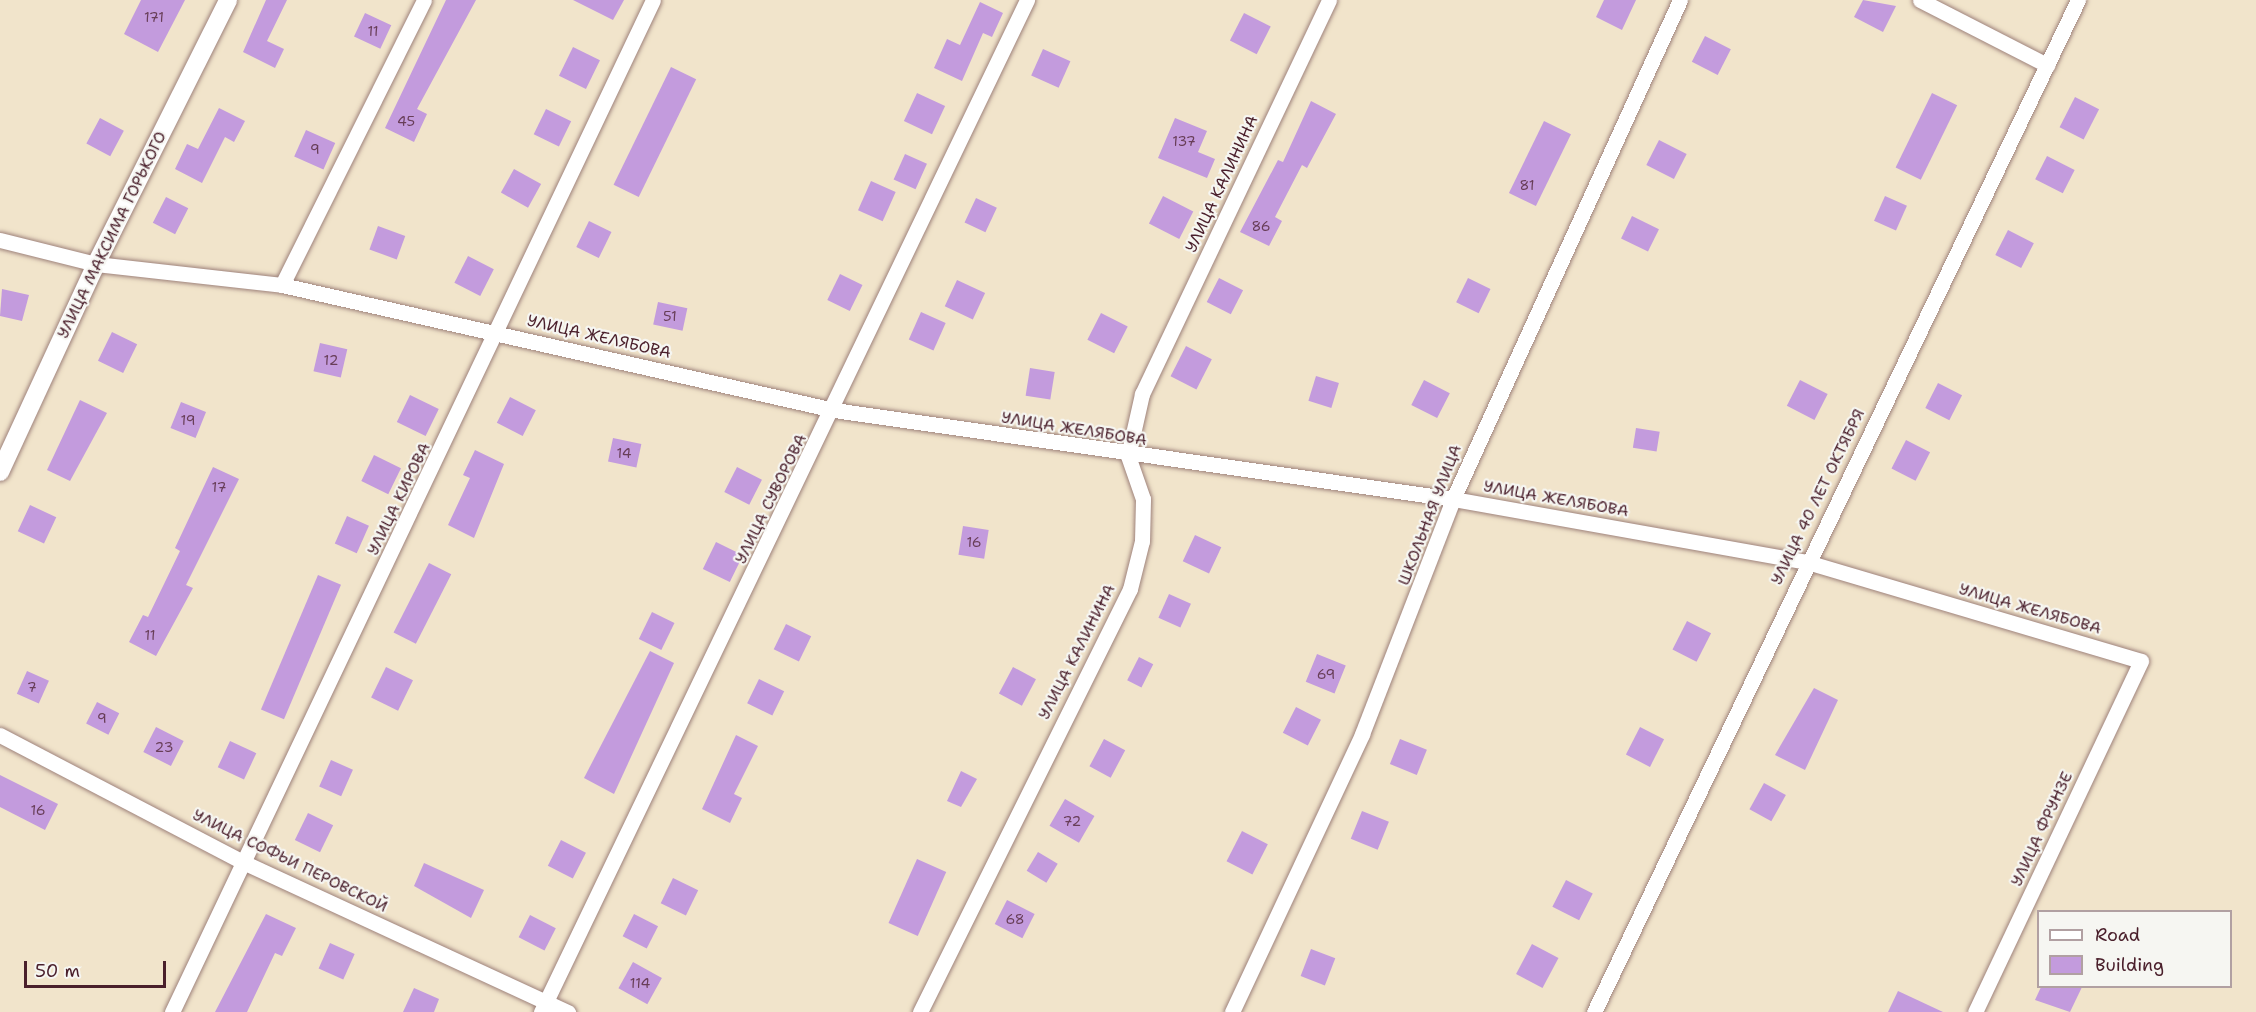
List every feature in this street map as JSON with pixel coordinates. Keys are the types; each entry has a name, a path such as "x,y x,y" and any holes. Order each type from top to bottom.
{"street":[{"name":"УЛИЦА МАКСИМА ГОРЬКОГО","path":"0,472 96,264 228,0"},
{"path":"282,285 424,0"},
{"name":"УЛИЦА КИРОВА","path":"172,1012 498,332 653,0"},
{"name":"УЛИЦА СУВОРОВА","path":"544,1006 834,410 1027,0"},
{"name":"УЛИЦА КАЛИНИНА","path":"920,1012 1130,589 1142,541 1143,499 1128,456 1142,394 1329,0"},
{"name":"ШКОЛЬНАЯ УЛИЦА","path":"1232,1012 1362,734 1453,499 1680,0"},
{"path":"1920,0 2047,64"},
{"name":"УЛИЦА 40 ЛЕТ ОКТЯБРЯ","path":"1594,1012 1807,562 2078,0"},
{"name":"УЛИЦА ЖЕЛЯБОВА","path":"0,240 96,264 282,285 498,332 834,410 1128,456 1453,499 1807,562 2141,661"},
{"name":"УЛИЦА ФРУНЗЕ","path":"1975,1012 2141,661"},
{"name":"УЛИЦА СОФЬИ ПЕРОВСКОЙ","path":"0,735 245,863 544,1006 568,1012"}],"building":[{"path":"141,0 185,0 158,52 124,34"},
{"path":"266,0 287,0 267,41 284,49 275,68 243,52"},
{"path":"446,0 476,0 417,109 427,114 414,142 385,128"},
{"path":"573,0 624,0 613,20"},
{"path":"1604,0 1636,0 1622,30 1596,17"},
{"path":"1863,0 1896,6 1883,32 1854,17"},
{"path":"980,2 1003,13 992,37 983,33 962,81 934,68 947,39 960,45"},
{"path":"365,13 391,25 380,49 354,37"},
{"path":"1244,13 1271,27 1257,54 1230,41"},
{"path":"1705,36 1731,49 1718,75 1692,62"},
{"path":"573,47 600,60 586,89 559,76"},
{"path":"1043,49 1070,61 1059,88 1031,75"},
{"path":"671,67 696,79 639,197 614,185"},
{"path":"917,93 945,106 932,134 904,121"},
{"path":"1932,93 1957,105 1921,180 1896,168"},
{"path":"2075,97 2099,109 2084,140 2060,127"},
{"path":"1311,101 1336,114 1307,168 1302,165 1275,217 1282,221 1269,246 1240,232 1278,160 1283,162"},
{"path":"219,108 245,121 234,142 225,137 202,183 175,169 187,144 198,149"},
{"path":"546,109 571,121 559,146 534,134"},
{"path":"100,118 124,131 110,156 86,144"},
{"path":"1175,118 1207,131 1198,152 1215,159 1207,178 1158,158"},
{"path":"1544,121 1571,134 1536,206 1509,193"},
{"path":"306,130 335,143 323,170 294,156"},
{"path":"1659,140 1687,154 1674,179 1646,165"},
{"path":"905,154 927,164 916,189 894,180"},
{"path":"2047,156 2075,170 2063,193 2035,179"},
{"path":"514,169 541,184 528,208 501,193"},
{"path":"871,181 896,192 883,221 858,210"},
{"path":"1163,196 1193,211 1179,239 1149,224"},
{"path":"1885,196 1907,206 1896,230 1874,221"},
{"path":"166,197 188,208 175,234 153,223"},
{"path":"976,198 997,208 985,232 965,222"},
{"path":"1632,216 1659,229 1648,252 1621,238"},
{"path":"589,221 611,232 599,258 576,247"},
{"path":"378,226 405,236 397,259 369,249"},
{"path":"2008,230 2034,243 2021,268 1995,255"},
{"path":"468,256 494,269 480,296 454,283"},
{"path":"840,274 862,285 850,311 827,300"},
{"path":"1219,278 1243,290 1231,314 1207,302"},
{"path":"1468,278 1490,289 1479,313 1456,302"},
{"path":"957,280 985,293 973,319 945,306"},
{"path":"2,289 29,295 22,321 0,316"},
{"path":"658,302 687,308 683,331 653,324"},
{"path":"921,312 946,323 933,350 909,339"},
{"path":"1101,313 1128,327 1114,353 1087,340"},
{"path":"112,332 137,344 123,373 98,361"},
{"path":"320,343 347,349 341,378 313,371"},
{"path":"1186,346 1212,359 1196,389 1171,376"},
{"path":"1030,368 1055,372 1050,400 1026,396"},
{"path":"1316,376 1339,383 1331,408 1308,401"},
{"path":"1424,380 1450,393 1437,418 1411,405"},
{"path":"1800,380 1828,394 1814,420 1787,406"},
{"path":"1938,383 1962,395 1949,420 1925,408"},
{"path":"410,395 439,409 426,436 397,422"},
{"path":"510,397 536,410 523,436 497,423"},
{"path":"80,400 107,413 70,481 47,470"},
{"path":"181,402 206,412 196,438 171,428"},
{"path":"1636,428 1660,432 1657,452 1633,448"},
{"path":"613,438 641,444 636,468 608,461"},
{"path":"1906,440 1930,452 1916,481 1891,469"},
{"path":"475,450 504,464 474,538 448,525 470,478 463,475"},
{"path":"374,455 401,468 388,494 361,481"},
{"path":"213,467 239,479 186,585 193,588 156,656 129,642 143,615 148,617 180,551 175,548"},
{"path":"737,467 762,480 749,505 724,492"},
{"path":"30,505 56,517 44,544 18,531"},
{"path":"347,516 369,526 357,553 335,543"},
{"path":"963,526 989,530 984,559 958,555"},
{"path":"1195,535 1221,547 1209,574 1183,561"},
{"path":"716,542 743,555 730,582 703,569"},
{"path":"429,563 451,574 416,644 394,632"},
{"path":"318,575 341,585 284,719 261,709"},
{"path":"1169,594 1191,604 1180,628 1158,618"},
{"path":"652,612 674,623 661,650 639,639"},
{"path":"1687,621 1711,633 1697,662 1672,650"},
{"path":"786,624 811,636 799,661 774,649"},
{"path":"650,651 674,663 614,794 584,778"},
{"path":"1317,654 1346,666 1335,693 1306,682"},
{"path":"1139,657 1153,664 1141,687 1127,680"},
{"path":"386,667 413,680 398,711 371,698"},
{"path":"1013,667 1036,679 1022,706 999,693"},
{"path":"27,671 49,681 39,704 17,694"},
{"path":"759,679 784,691 772,716 747,703"},
{"path":"1814,688 1838,700 1805,770 1775,755"},
{"path":"97,702 119,713 108,735 86,723"},
{"path":"1296,707 1321,720 1308,746 1283,733"},
{"path":"156,727 184,741 171,766 143,752"},
{"path":"1640,727 1664,739 1650,767 1626,755"},
{"path":"736,735 758,746 734,794 742,798 730,823 702,809"},
{"path":"1104,739 1125,750 1111,778 1089,766"},
{"path":"1400,739 1427,750 1417,775 1390,764"},
{"path":"230,741 256,753 244,780 218,767"},
{"path":"331,760 353,770 341,796 319,786"},
{"path":"961,771 977,779 961,807 947,801"},
{"path":"0,775 58,804 45,830 0,807"},
{"path":"1764,783 1786,795 1771,821 1749,809"},
{"path":"1065,799 1094,816 1079,843 1050,826"},
{"path":"1362,811 1389,822 1378,850 1351,839"},
{"path":"308,813 333,825 320,852 295,840"},
{"path":"1242,831 1268,844 1252,874 1227,861"},
{"path":"561,840 586,853 573,879 548,866"},
{"path":"1038,852 1058,864 1046,883 1027,871"},
{"path":"917,859 946,872 918,936 889,923"},
{"path":"424,863 484,890 471,918 414,886"},
{"path":"673,878 698,890 686,915 661,903"},
{"path":"1566,880 1593,894 1579,920 1552,907"},
{"path":"1007,900 1035,914 1022,938 995,924"},
{"path":"266,914 296,928 282,956 275,953 247,1012 215,1012"},
{"path":"634,914 658,926 647,949 623,936"},
{"path":"530,915 556,928 544,950 519,937"},
{"path":"330,943 355,954 343,980 319,969"},
{"path":"1532,944 1558,958 1543,988 1516,974"},
{"path":"1311,949 1335,958 1325,985 1301,976"},
{"path":"633,962 662,978 647,1004 618,988"},
{"path":"414,988 439,999 434,1012 403,1012"},
{"path":"2041,988 2082,988 2070,1012 2035,1000"},
{"path":"1898,991 1943,1012 1888,1012"}]}
